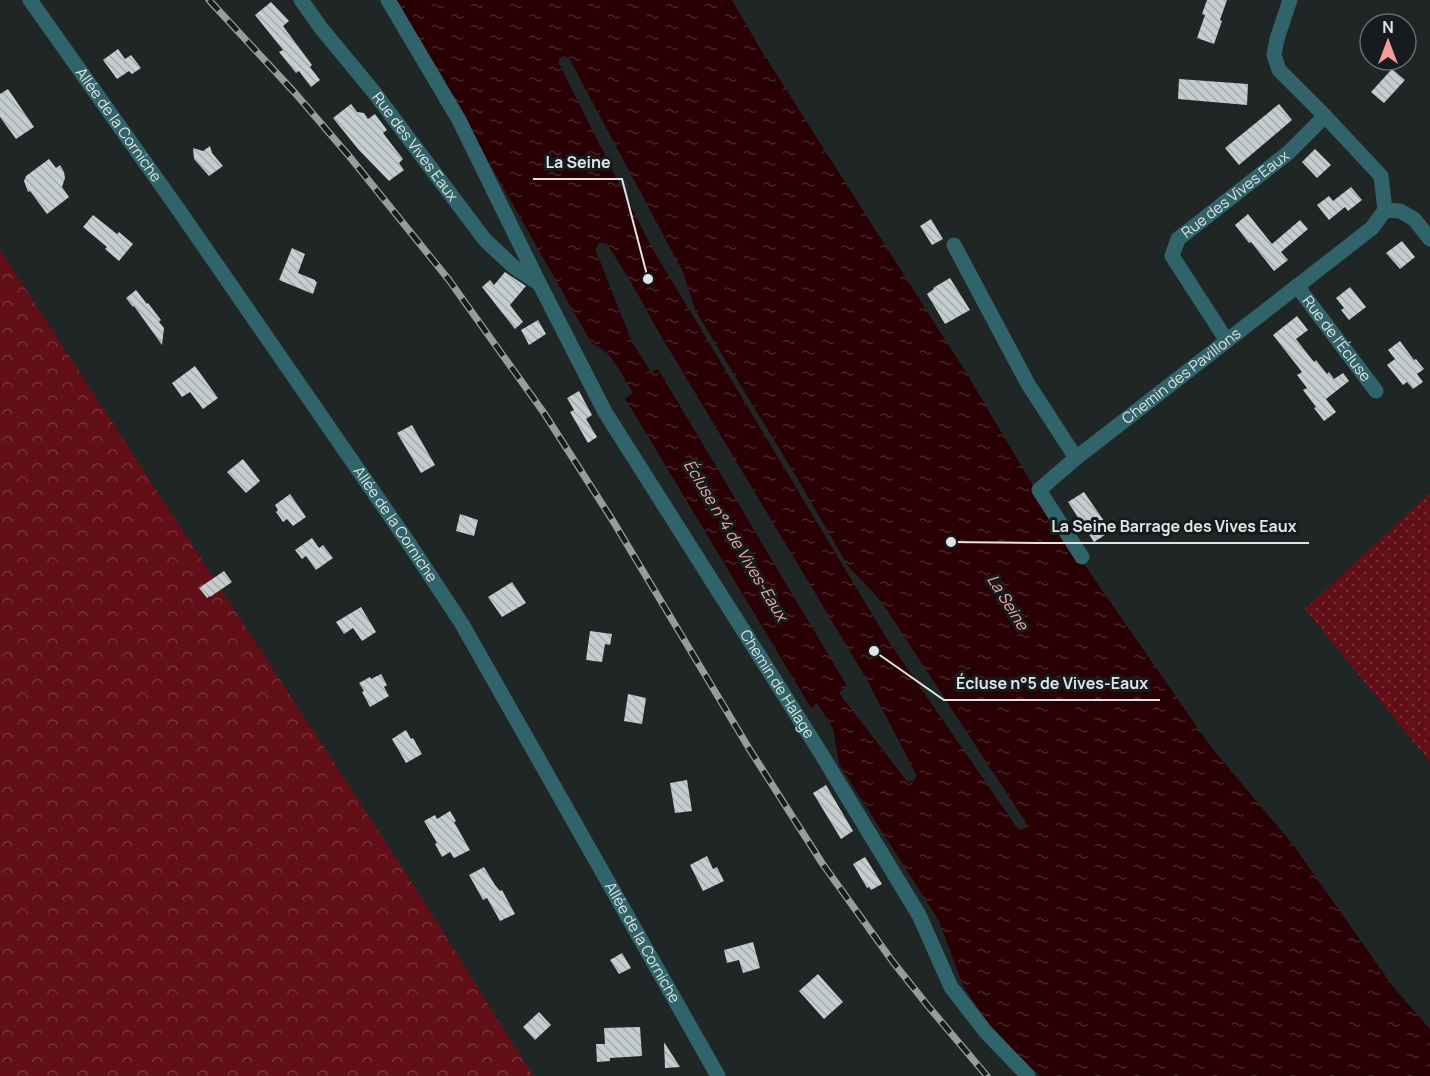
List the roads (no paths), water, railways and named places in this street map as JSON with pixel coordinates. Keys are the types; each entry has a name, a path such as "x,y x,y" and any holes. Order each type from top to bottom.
{"street":[{"name":"Allée de la Corniche","path":"30,0 183,216 462,624 718,1076"},
{"name":"Rue des Vives Eaux","path":"301,0 485,240 514,267 539,283"},
{"name":"Chemin de Halage","path":"388,0 459,120 605,412 811,738 919,915 951,987 985,1031 1028,1076"},
{"path":"1290,0 1274,54 1279,70 1381,176 1385,210 1400,211 1414,219 1430,239"},
{"name":"Rue des Vives Eaux","path":"1227,341 1172,256 1178,239 1288,153 1325,116"},
{"name":"Chemin des Pavillons","path":"1082,557 1039,490 1076,458 1372,228 1385,210"},
{"path":"954,245 1028,384 1076,458"},
{"name":"Rue de l'Écluse","path":"1297,286 1376,391"}],"water":[{"name":"Écluse n°4 de Vives-Eaux","path":"397,0 732,0 761,50 967,374 1052,518 1211,747 1294,846 1394,988 1430,1029 1430,1076 1040,1076 993,1030 963,986 939,921 839,764 833,728 817,703 811,708 625,398 633,393 621,372 605,351 592,344","holes":["564,56 569,58 683,272 695,310 848,566 881,601 1025,821 1025,828 1022,830 1017,828 887,639 652,248 559,64 559,59","599,243 607,244 631,282 866,678 916,774 914,781 906,780 839,693 847,686 658,369 651,372 632,342 596,251"]}],"railway":[{"path":"209,0 295,93 449,280 544,413 613,521 750,750 822,863 893,962 987,1076"}],"place":[{"name":"La Seine","path":"648,279"},
{"name":"La Seine Barrage des Vives Eaux","path":"951,542"},
{"name":"Écluse n°5 de Vives-Eaux","path":"874,651"}]}
